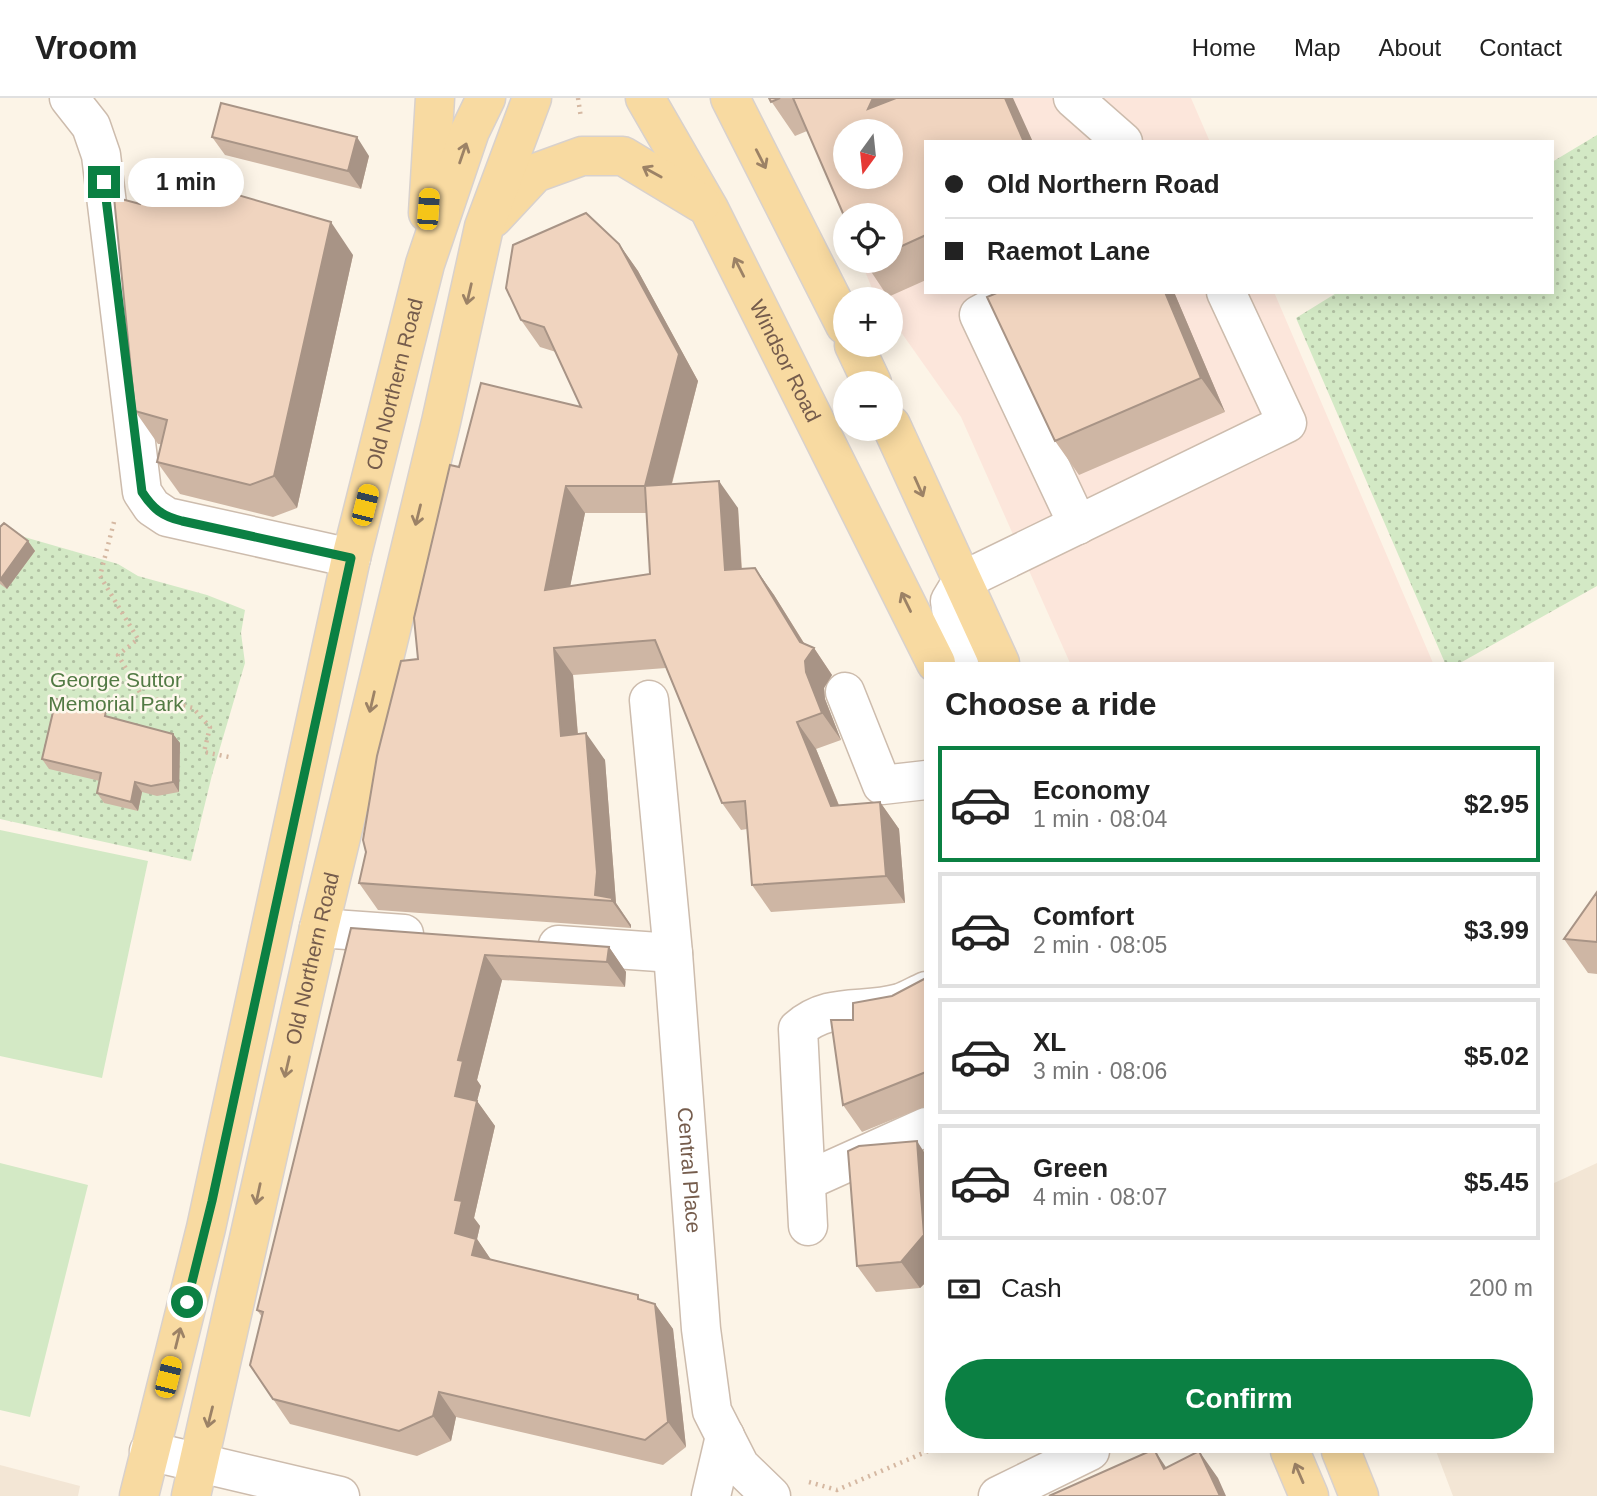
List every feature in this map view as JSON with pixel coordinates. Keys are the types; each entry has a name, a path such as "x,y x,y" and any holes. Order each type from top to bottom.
{"main road":[{"path":"425,264 435,98"},
{"name":"Old Northern Road","path":"139,1496 206,1228 351,558 425,264 470,131 486,98"},
{"name":"Old Northern Road","path":"195,1480 319,928 484,227 532,98"},
{"name":"Windsor Road","path":"645,98 709,209 936,662"},
{"path":"730,98 833,302"},
{"path":"484,227 535,173 582,156 622,156 658,174 709,209"},
{"path":"898,441 1000,662"},
{"path":"1291,1453 1309,1496"},
{"path":"1341,1453 1359,1496"}],"street":[{"path":"69,98 91,126 101,155 142,492 152,507 167,517 351,558"},
{"path":"1073,98 1121,140"},
{"path":"959,662 950,601 962,581 1287,423 1227,294"},
{"path":"1003,302 979,316 1078,525"},
{"path":"845,692 882,785 924,780"},
{"name":"Central Place","path":"649,700 673,954 701,1329 712,1411 740,1466 788,1489"},
{"path":"319,928 439,936"},
{"path":"521,942 673,954"},
{"path":"807,1226 798,1029 810,1018 826,1012 899,1003 924,992"},
{"path":"806,1181 924,1128"},
{"path":"711,1496 725,1436"},
{"path":"149,1451 195,1480 340,1496"},
{"path":"998,1496 1086,1453"}],"path":[{"path":"115,520 100,576 138,639 118,655 142,696 193,708 210,727 204,752 229,757"},
{"path":"788,1489 837,1490 924,1453"}],"shaded area":[{"path":"796,98 1191,98 1209,140 924,140 924,294 1275,294 1433,662 1070,662 961,417 903,335 903,287 871,287 866,273 903,273 903,203 837,203"},
{"path":"1597,1163 1597,1496 1453,1496 1437,1453 1554,1453 1554,1183"},
{"path":"0,1465 80,1486 78,1496 0,1496"}],"green space":[{"path":"1597,135 1597,586 1462,662 1445,662 1296,318 1335,294 1554,294 1554,161"},
{"name":"George Suttor Memorial Park","path":"0,530 118,564 138,576 207,595 245,610 241,633 245,663 212,775 191,861 0,819"},
{"path":"0,830 148,861 102,1078 0,1056"},
{"path":"0,1163 88,1185 30,1417 0,1410"}],"building":[{"path":"793,98 873,98 868,109 896,98 1005,98 1023,140 924,140 924,236 903,246 903,203 838,203"},
{"path":"221,103 357,137 348,171 212,137"},
{"path":"148,169 331,222 274,476 250,485 157,462 167,420 135,411 114,197 140,204"},
{"path":"586,213 619,244 679,354 645,486 719,481 725,570 755,568 800,642 814,648 805,661 806,672 822,713 797,722 831,806 880,802 886,876 752,885 745,801 722,803 655,640 554,648 561,736 586,733 597,872 595,895 612,898 612,901 359,883 366,852 363,840 377,756 401,661 418,659 414,618 450,465 459,467 481,383 581,407 544,327 521,320 506,288 513,245","holes":["566,486 645,486 650,574 545,590"]},
{"path":"994,294 1166,294 1201,378 1055,441 987,297"},
{"path":"4,523 28,541 0,580 0,527"},
{"path":"56,699 106,711 105,716 173,734 173,782 151,786 135,782 131,802 97,793 101,773 42,759"},
{"path":"1597,892 1597,942 1564,939"},
{"path":"351,928 609,947 607,962 485,955 458,1060 463,1061 455,1096 477,1101 455,1200 462,1201 455,1233 476,1239 472,1255 638,1295 638,1299 655,1304 668,1422 645,1440 439,1392 433,1416 399,1431 273,1399 250,1365 263,1312 257,1310"},
{"path":"924,979 924,1073 843,1105 831,1020 853,1020 853,1003 892,996"},
{"path":"917,1141 924,1235 901,1262 857,1266 848,1151 859,1146"},
{"path":"1146,1453 1156,1453 1164,1469 1200,1453 1220,1496 1049,1496"}],"route":[{"path":"104,182 142,492 152,507 167,517 351,558 212,1201 187,1302"}]}
